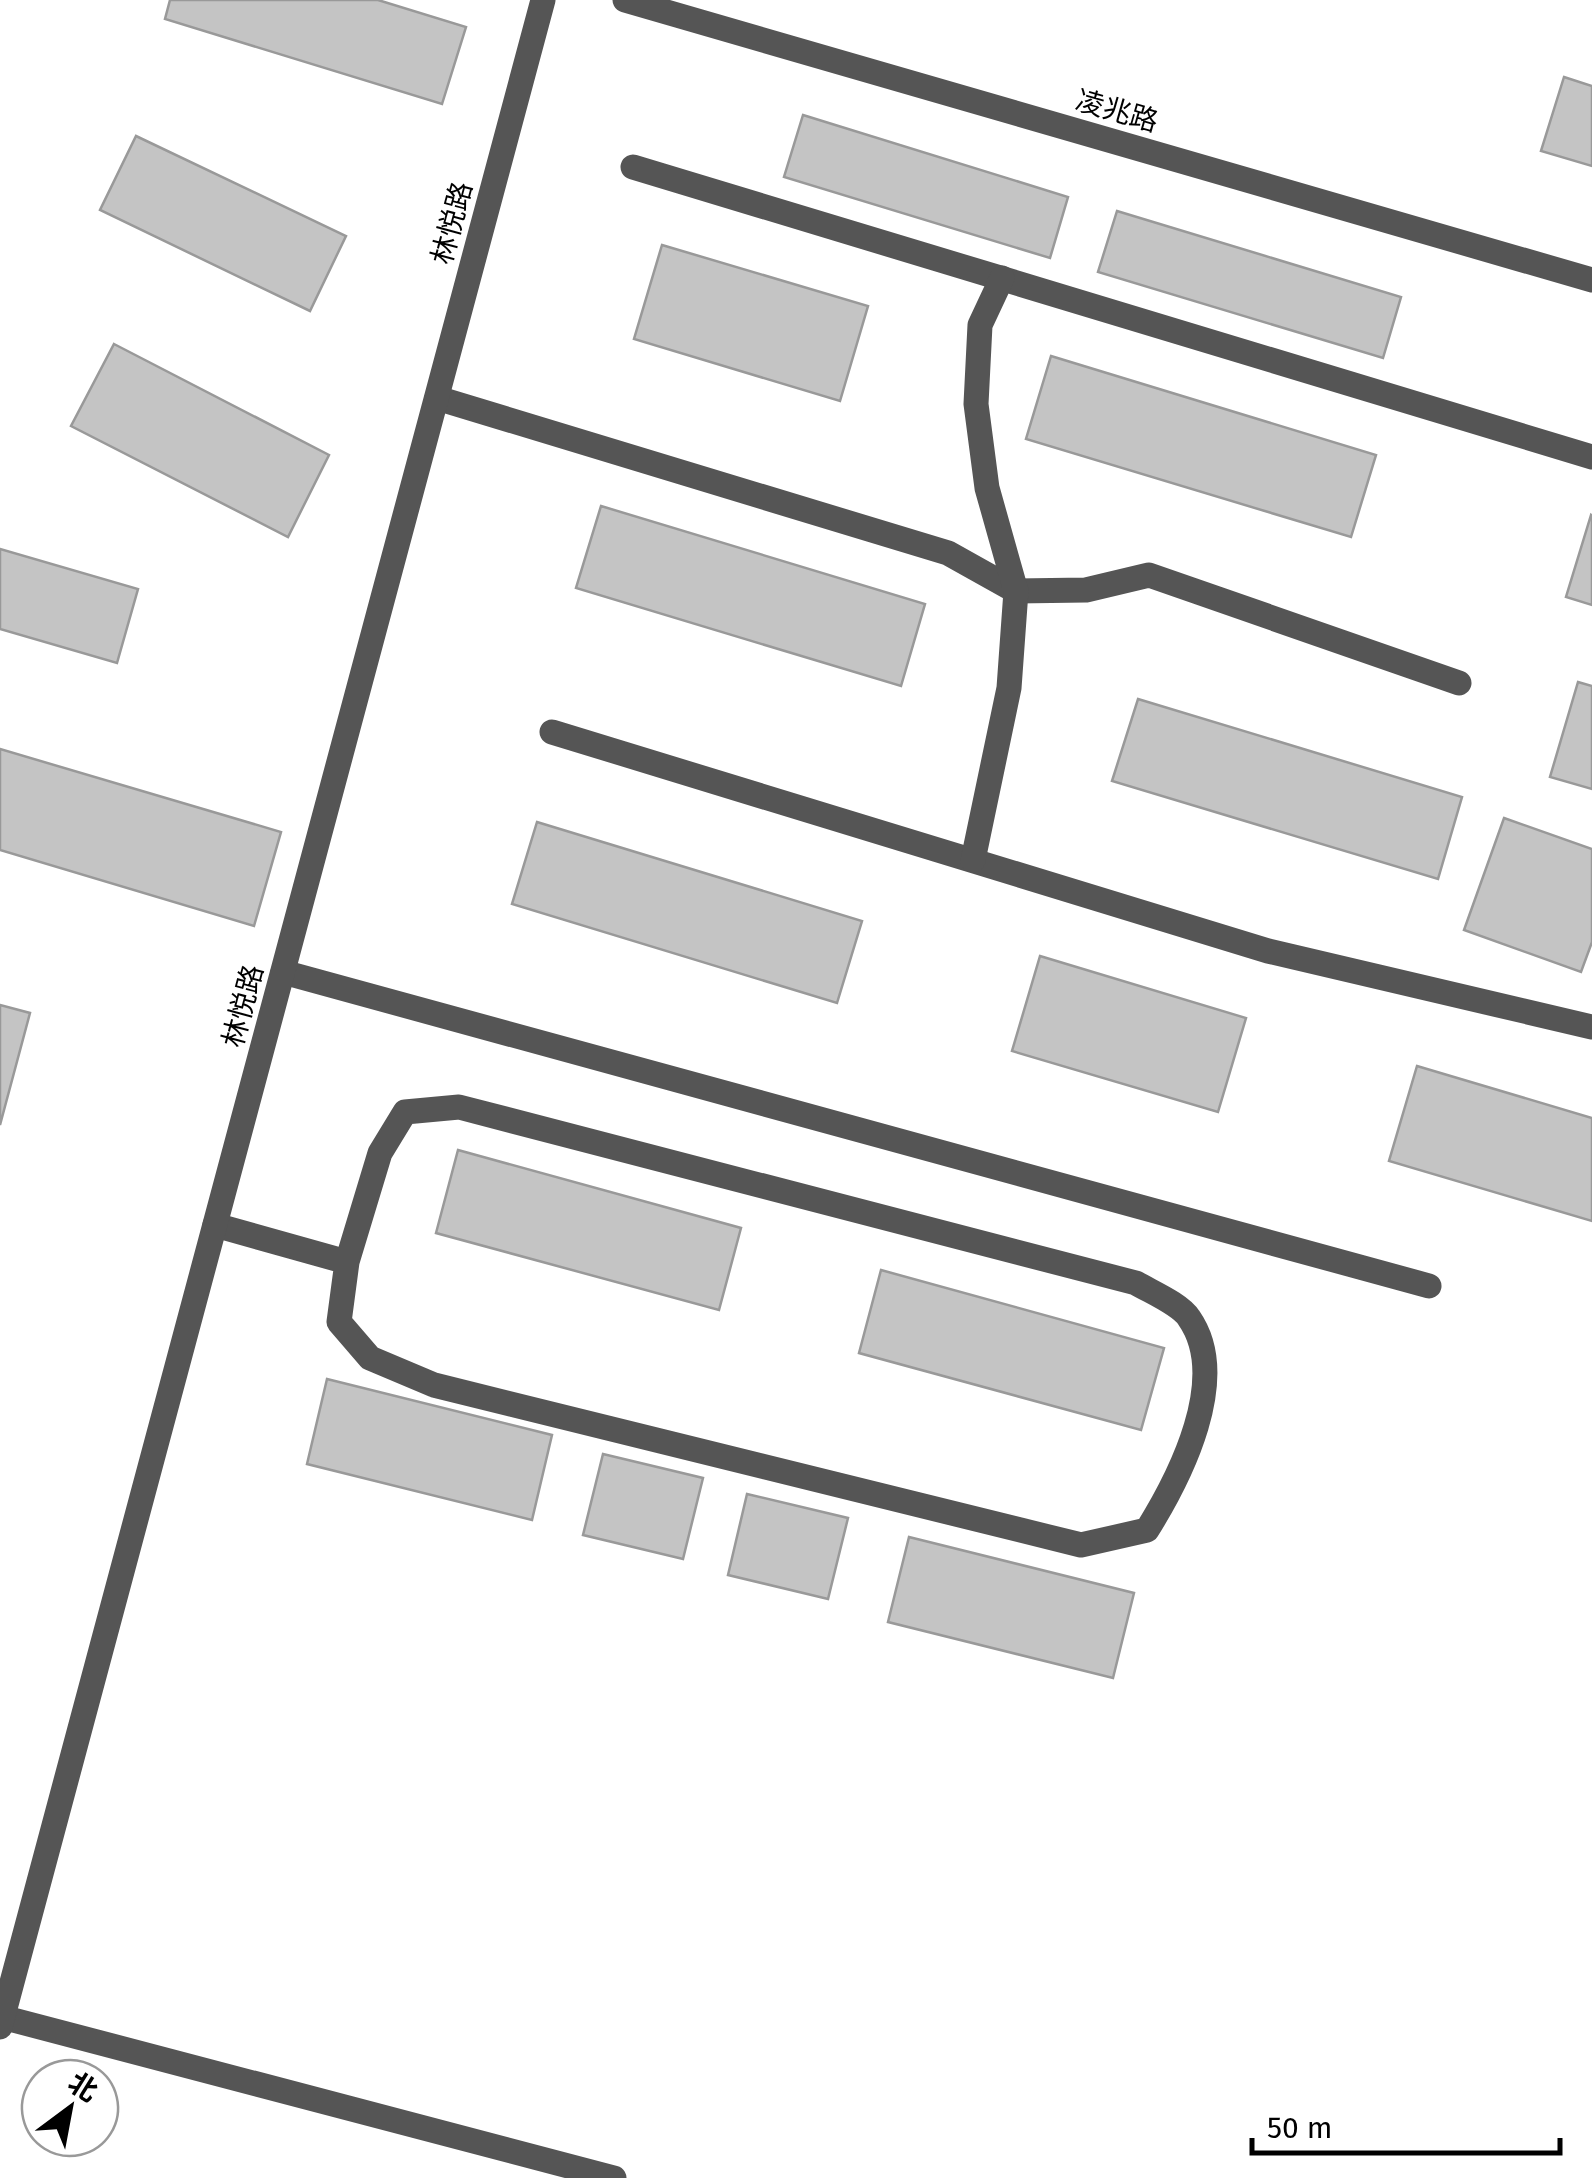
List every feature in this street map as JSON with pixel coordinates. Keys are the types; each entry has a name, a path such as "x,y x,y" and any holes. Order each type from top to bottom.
{"street":[{"name":"林悦路","path":"1,2022 544,0"},
{"name":"凌兆路","path":"625,0 1592,280"},
{"path":"634,167 1592,457"},
{"path":"973,860 1009,688 1016,591 987,488 976,404 980,325 1002,278"},
{"path":"436,398 948,553 1016,591 1086,590 1149,575 1459,682"},
{"path":"552,732 1268,951 1592,1026"},
{"path":"283,972 1429,1286"},
{"path":"460,1107 1136,1283 1188,1316 1208,1368 1183,1472 1147,1530 1081,1544 434,1384 370,1358 339,1322 347,1262 380,1153 406,1112 460,1107"},
{"path":"215,1225 347,1262"},
{"path":"1,2022 614,2178"}],"building":[{"path":"170,0 378,0 466,27 442,104 165,19"},
{"path":"1564,77 1592,86 1592,166 1541,151"},
{"path":"803,115 1068,197 1050,258 784,177"},
{"path":"136,136 346,236 310,311 100,210"},
{"path":"1117,211 1401,297 1383,358 1098,272"},
{"path":"662,245 868,306 840,401 634,339"},
{"path":"114,344 329,455 288,537 71,426"},
{"path":"1051,356 1376,455 1351,537 1026,439"},
{"path":"601,506 925,604 901,686 576,588"},
{"path":"1592,516 1592,605 1566,597"},
{"path":"0,549 138,589 117,663 0,629"},
{"path":"1578,682 1592,686 1592,789 1550,777"},
{"path":"1138,699 1462,797 1438,879 1112,781"},
{"path":"0,749 281,832 254,926 0,850"},
{"path":"1504,818 1592,849 1592,942 1581,972 1464,930"},
{"path":"537,822 862,921 837,1003 512,904"},
{"path":"1040,956 1246,1018 1218,1112 1012,1051"},
{"path":"0,1005 30,1013 0,1125"},
{"path":"1417,1066 1592,1118 1592,1221 1389,1161"},
{"path":"458,1150 741,1228 719,1310 436,1233"},
{"path":"881,1270 1164,1348 1141,1430 859,1353"},
{"path":"327,1379 552,1435 532,1520 307,1464"},
{"path":"603,1454 703,1478 683,1559 583,1535"},
{"path":"747,1494 848,1518 828,1599 728,1575"},
{"path":"909,1537 1134,1593 1113,1678 888,1622"}]}
